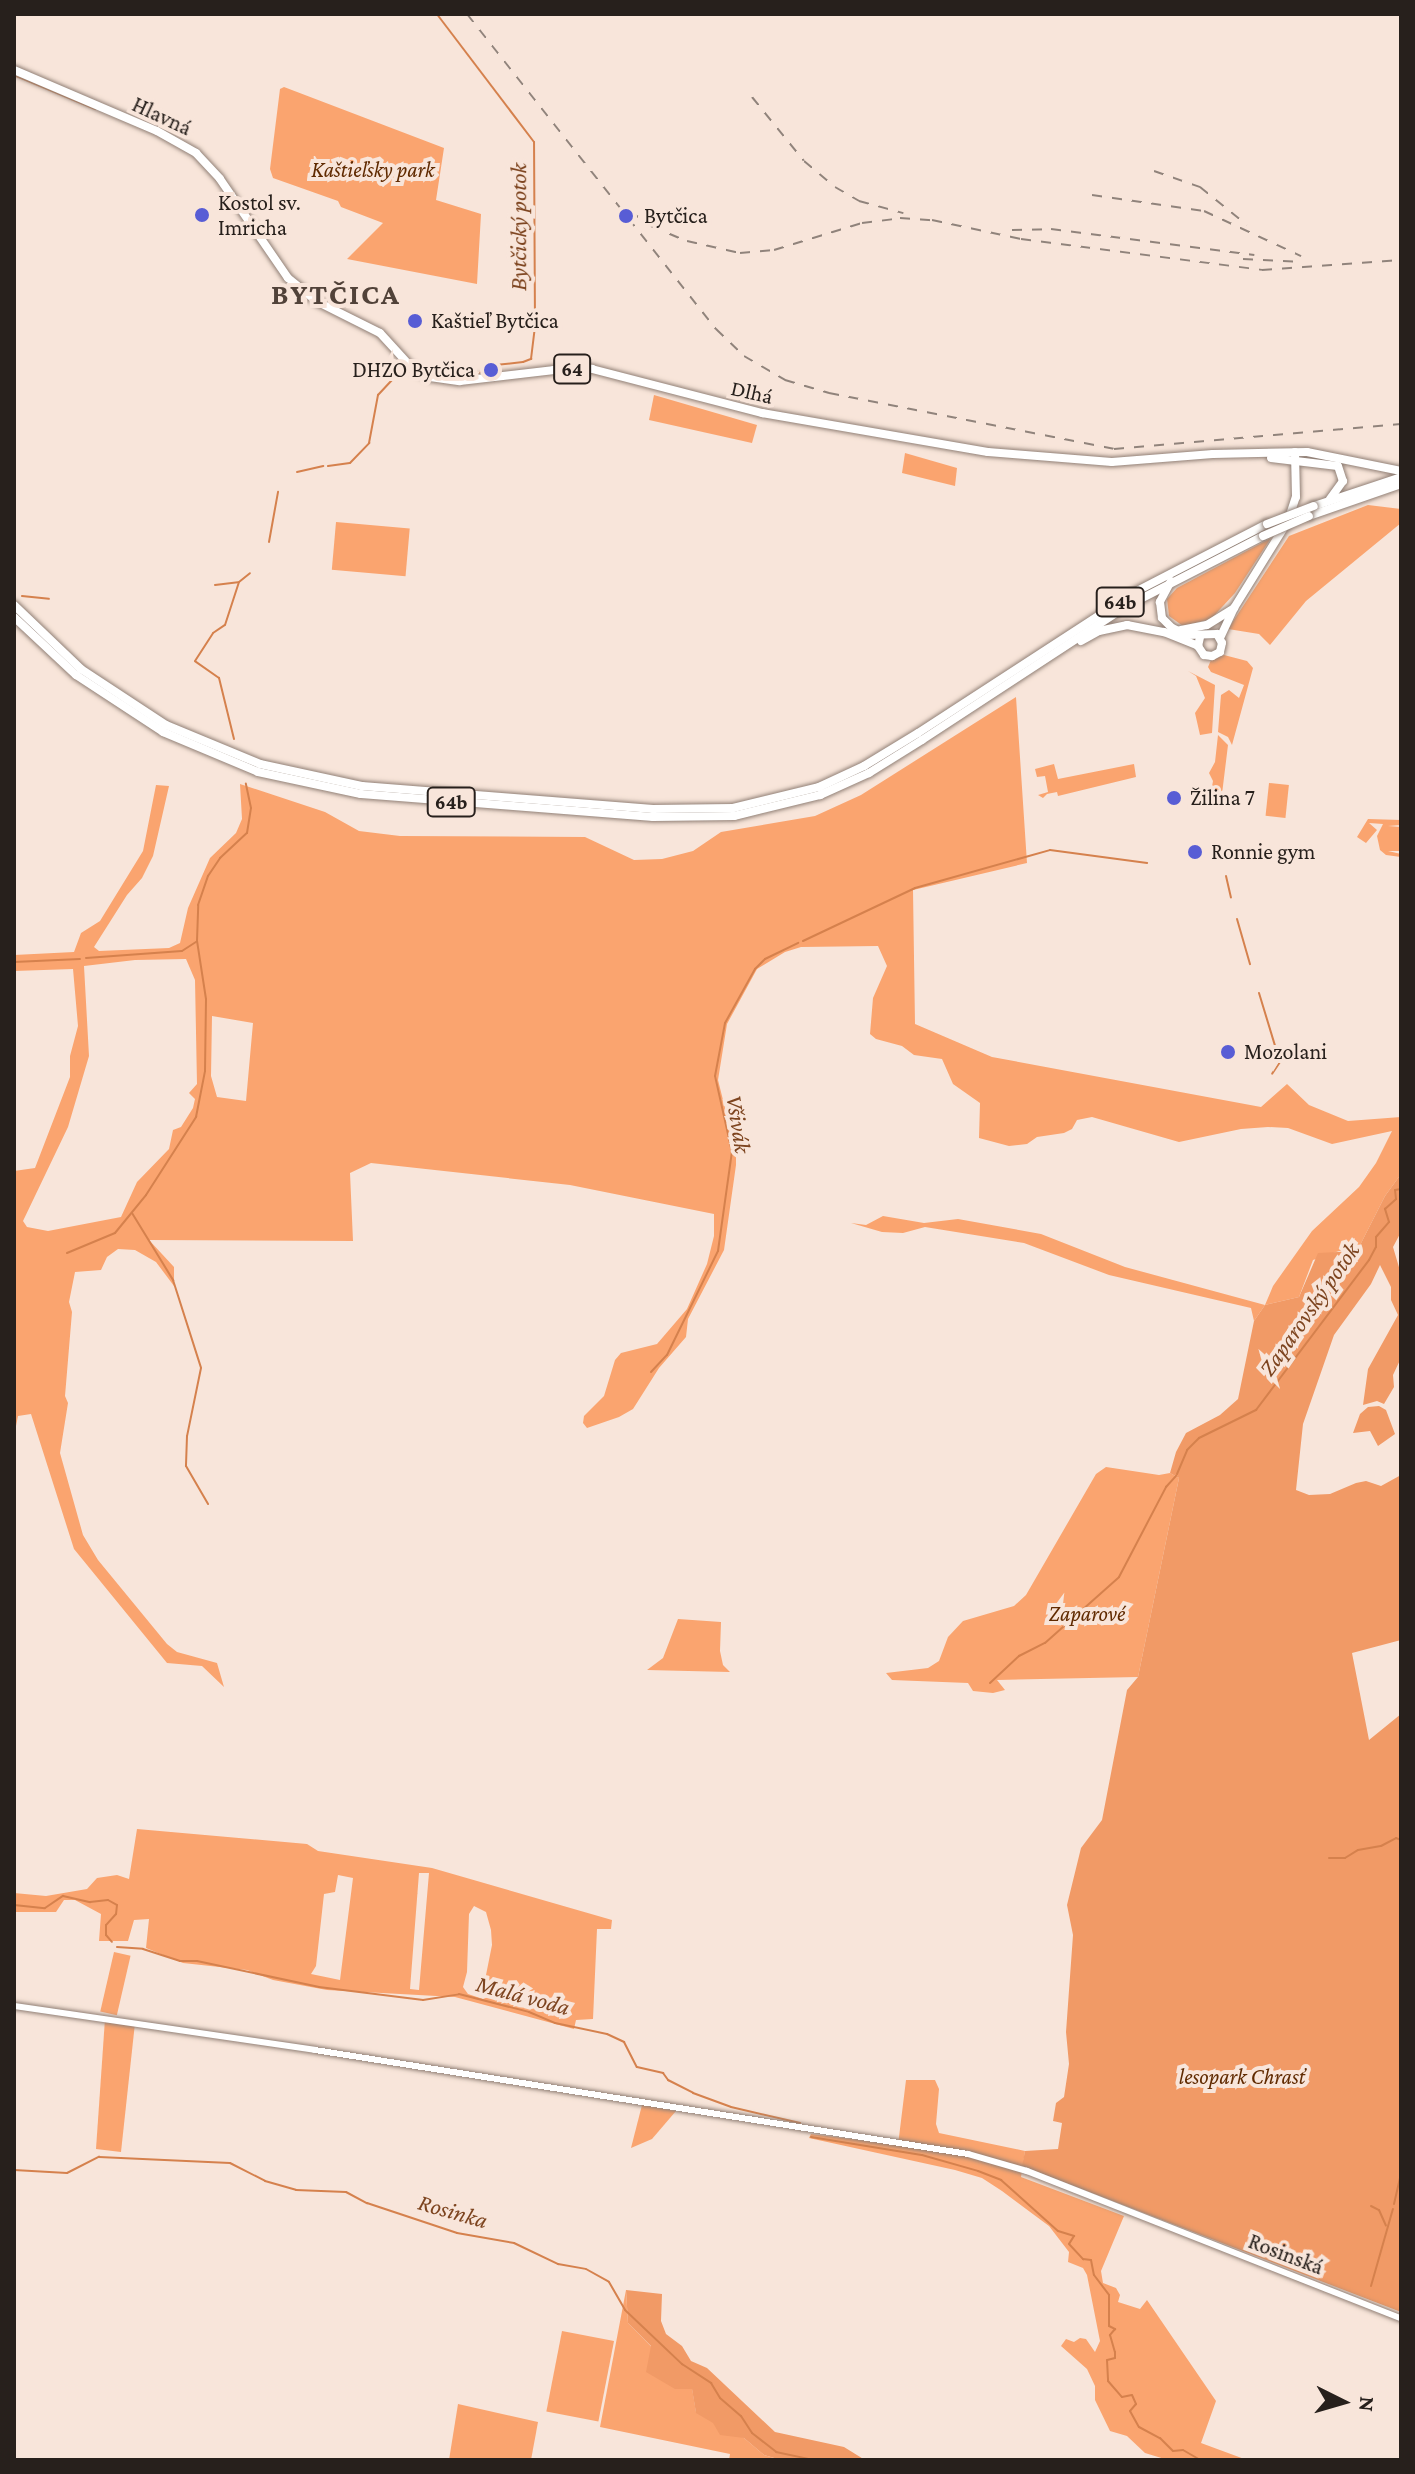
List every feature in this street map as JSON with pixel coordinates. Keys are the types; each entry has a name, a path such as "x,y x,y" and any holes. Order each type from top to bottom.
{"main road":[{"name":"Hlavná","path":"14,70 157,131 196,153 220,179 288,278"},
{"name":"Dlhá","path":"288,278 318,302 380,333 418,372 443,380 592,369 762,413 988,452 1112,462 1244,454 1296,456"},
{"path":"1296,456 1401,471"},
{"path":"1296,456 1332,463 1342,470 1341,485 1330,499"},
{"path":"1028,671 1093,634 1116,626 1147,627 1199,642 1216,635 1288,521 1296,497 1296,456"},
{"name":"64b","path":"14,617 76,675 163,732 258,772 361,794 653,817 734,816 820,795 869,773 1135,592 1267,524 1330,499 1401,477"},
{"name":"64b","path":"14,605 81,669 166,725 260,764 352,785 653,809 723,809 771,801 819,787 864,766 920,737 1172,581 1309,516 1401,484"},
{"path":"1172,581 1163,594 1160,610 1167,624 1199,642 1204,655 1216,655 1222,648 1216,635"},
{"path":"1177,630 1207,625 1234,608"}],"street":[{"name":"Rosinská","path":"14,2006 900,2143 1005,2163 1401,2318"}],"green space":[{"name":"Kaštieľsky park","path":"284,87 444,148 436,200 481,214 477,284 347,259 383,223 341,207 338,201 273,178 270,169 280,89"},
{"path":"654,395 757,425 752,443 649,420"},
{"path":"905,453 957,468 955,486 902,473"},
{"path":"1368,505 1401,509 1401,523 1306,601 1270,645 1259,634 1228,629 1289,536"},
{"path":"336,522 410,528 406,576 332,570"},
{"path":"1271,538 1235,593 1211,619 1183,626 1169,616 1167,599 1177,588"},
{"path":"1224,655 1247,661 1253,668 1232,745 1228,737 1218,732 1221,695 1229,690 1239,698 1244,685 1211,672 1208,667 1211,660"},
{"path":"1188,671 1215,685 1212,733 1200,735 1195,713 1205,698 1196,676"},
{"path":"1016,697 1027,863 913,890 915,1024 992,1057 1261,1107 1287,1084 1309,1105 1348,1121 1401,1117 1401,1174 1385,1196 1357,1251 1339,1251 1313,1260 1299,1297 1265,1305 1273,1286 1312,1231 1359,1187 1376,1163 1392,1131 1332,1144 1288,1128 1268,1127 1241,1129 1179,1142 1092,1117 1077,1120 1072,1129 1064,1133 1037,1137 1027,1144 1009,1146 979,1138 980,1103 953,1084 942,1059 914,1055 902,1046 876,1039 870,1034 873,998 887,966 878,946 801,947 785,952 757,969 727,1024 718,1080 736,1152 736,1165 724,1250 688,1319 686,1337 659,1368 633,1409 619,1417 587,1428 583,1423 584,1416 604,1396 615,1360 621,1353 657,1344 687,1309 707,1264 714,1236 714,1214 570,1185 371,1163 350,1173 353,1241 149,1240 174,1267 174,1286 156,1262 135,1250 118,1249 107,1257 101,1270 75,1272 69,1302 72,1312 65,1396 68,1403 60,1453 83,1535 98,1560 167,1644 177,1652 217,1663 224,1687 202,1666 167,1663 74,1549 31,1414 18,1416 14,1436 14,1171 35,1168 70,1077 70,1056 78,1026 73,969 14,971 14,955 74,952 81,933 100,921 143,851 156,785 169,786 153,856 142,878 127,895 94,947 99,951 169,948 180,943 188,908 210,858 236,833 242,819 240,784 325,812 359,831 400,836 585,837 634,860 662,859 693,851 721,832 815,816 861,795","holes":["186,959 195,980 197,1084 189,1093 195,1099 193,1108 181,1127 173,1130 169,1149 137,1182 121,1217 48,1231 27,1227 23,1221 68,1127 89,1056 84,966 135,960","212,1016 253,1023 246,1101 217,1097 211,1076"]},
{"path":"1218,735 1228,745 1222,794 1211,792 1213,781 1209,773 1215,762"},
{"path":"1054,764 1058,779 1134,764 1136,777 1058,796 1057,792 1047,794 1043,798 1038,795 1048,792 1045,776 1037,777 1035,769"},
{"path":"1269,783 1289,785 1285,818 1266,816"},
{"path":"1368,819 1401,820 1401,825 1388,826 1401,827 1400,851 1388,851 1401,854 1401,857 1386,855 1380,850 1377,836 1383,824 1369,823 1377,830 1366,843 1357,837"},
{"name":"lesopark Chrasť","path":"1401,1174 1401,1232 1393,1247 1401,1274 1401,1358 1393,1375 1394,1387 1384,1404 1377,1401 1363,1405 1368,1369 1398,1315 1391,1300 1391,1287 1380,1265 1371,1284 1334,1335 1303,1424 1296,1490 1309,1495 1330,1494 1366,1481 1381,1486 1401,1475 1401,1640 1352,1653 1369,1740 1401,1714 1401,2312 1022,2166 1025,2151 1058,2149 1062,2123 1053,2121 1056,2103 1064,2097 1069,2064 1066,2032 1073,1935 1067,1905 1081,1848 1102,1820 1127,1690 1138,1677 1179,1478 1170,1473 1176,1452 1186,1433 1220,1415 1238,1399 1254,1321 1265,1305 1299,1297 1318,1253 1357,1251 1385,1196"},
{"path":"883,1216 924,1223 958,1219 1041,1234 1125,1267 1265,1305 1254,1321 1251,1308 1109,1275 1024,1243 925,1227 903,1233 882,1232 851,1223 866,1225"},
{"path":"1379,1406 1386,1410 1395,1434 1378,1446 1370,1431 1353,1433 1360,1414 1368,1407"},
{"name":"Zaparové","path":"1106,1467 1159,1475 1170,1473 1179,1478 1138,1677 997,1680 1005,1690 993,1693 973,1691 968,1683 892,1680 886,1673 928,1668 939,1661 948,1637 963,1621 1014,1606 1026,1595 1096,1474"},
{"path":"678,1619 721,1622 720,1651 723,1665 730,1672 647,1670 663,1658"},
{"path":"137,1829 307,1844 318,1851 432,1868 612,1920 611,1929 597,1929 593,2019 576,2020 574,2029 455,1997 327,1990 273,1980 247,1970 183,1963 146,1948 149,1919 134,1920 128,1941 99,1941 101,1914 75,1900 64,1900 56,1912 14,1912 14,1893 46,1896 87,1889 97,1878 117,1875 129,1879","holes":["419,1873 429,1873 419,1990 410,1989","338,1875 353,1878 340,1980 311,1974 316,1966 324,1894 335,1892","474,1906 486,1912 491,1930 492,1945 483,1990 488,1997 483,1999 468,1994 463,1987 467,1972 469,1914"]},
{"path":"114,1952 131,1956 117,2015 100,2011"},
{"path":"105,2019 135,2023 121,2152 96,2149"},
{"path":"906,2080 935,2080 939,2089 936,2124 939,2133 1025,2151 1021,2177 1124,2216 1101,2271 1103,2283 1116,2288 1120,2295 1118,2302 1140,2309 1147,2300 1216,2401 1201,2443 1247,2460 1168,2460 1145,2453 1127,2436 1110,2431 1095,2400 1095,2386 1087,2369 1061,2346 1066,2339 1074,2342 1080,2338 1086,2339 1095,2352 1100,2341 1087,2275 1083,2268 1068,2262 1069,2252 1049,2226 1002,2191 982,2178 955,2170 809,2138 811,2134 898,2145"},
{"path":"642,2105 676,2111 652,2139 631,2148"},
{"path":"626,2290 628,2323 692,2388 696,2412 744,2438 764,2455 781,2460 729,2460 730,2454 600,2427"},
{"path":"626,2290 662,2294 661,2321 666,2334 682,2346 691,2361 707,2368 775,2432 844,2447 865,2460 781,2460 764,2455 744,2438 720,2435 713,2423 696,2413 692,2389 675,2389 646,2372 651,2346 628,2323"},
{"path":"562,2331 614,2341 598,2422 546,2411"},
{"path":"458,2404 538,2422 531,2460 449,2460"}],"waterway":[{"name":"Bytčický potok","path":"419,367 448,376 478,373 495,365 523,362 531,359 535,326 534,142 437,14"},
{"path":"14,75 95,109"},
{"name":"Bytčický potok","path":"328,466 350,463 369,443 378,395 404,367"},
{"name":"Bytčický potok","path":"297,472 323,466"},
{"name":"Bytčický potok","path":"269,542 278,492"},
{"name":"Bytčický potok","path":"234,739 219,678 195,661 213,633 225,625 239,582 250,573"},
{"path":"215,585 238,582"},
{"path":"22,596 49,599"},
{"name":"Bytčický potok","path":"67,1253 115,1233 146,1195 196,1117 205,1071 206,999 197,941 198,905 208,876 220,858 247,833 251,808 246,784"},
{"name":"Všivák","path":"803,941 915,888 1050,850 1147,863"},
{"path":"1226,876 1231,897"},
{"path":"1237,919 1250,964"},
{"name":"Bytčický potok","path":"86,958 182,951 196,942"},
{"name":"Všivák","path":"651,1372 667,1355 718,1251 732,1152 715,1076 725,1023 755,969 765,959 798,943"},
{"name":"Bytčický potok","path":"14,962 80,959"},
{"path":"1259,993 1280,1062 1272,1074"},
{"name":"Zaparovský potok","path":"1177,1474 1187,1450 1199,1438 1256,1410 1369,1260 1376,1247 1376,1237 1389,1222 1385,1209 1396,1199 1395,1190 1401,1189"},
{"name":"Bytčický potok","path":"132,1213 173,1280 201,1368 187,1436 186,1466 208,1504"},
{"path":"990,1683 1019,1656 1045,1643 1119,1577 1166,1487 1176,1476"},
{"path":"1329,1858 1345,1858 1358,1850 1381,1846 1396,1838 1401,1840"},
{"name":"Malá voda","path":"14,1905 45,1908 63,1896 90,1902 108,1900 117,1905 116,1914 106,1925 106,1935 112,1942"},
{"name":"Malá voda","path":"117,1947 143,1949 180,1961 197,1961 319,1987 423,2000 459,1994 529,2012 555,2023 607,2034 624,2042 637,2067 663,2073 668,2080 693,2093 731,2107 800,2123"},
{"name":"Malá voda","path":"811,2137 922,2155 978,2171 1001,2180 1058,2231 1074,2236 1069,2244 1083,2259 1091,2260 1094,2275 1109,2295 1109,2326 1115,2329 1110,2335 1115,2358 1107,2360 1108,2381 1122,2397 1132,2395 1136,2404 1130,2411 1139,2427 1160,2438 1173,2451 1183,2450 1200,2460"},
{"name":"Rosinka","path":"14,2170 67,2173 99,2157 230,2163 265,2181 296,2190 346,2192 367,2203 457,2233 514,2243 558,2264 586,2269 609,2282 625,2310 682,2364 711,2383 720,2398 741,2416 752,2433 776,2452 814,2460"},
{"path":"1394,2204 1401,2174"},
{"path":"1371,2206 1379,2210 1386,2226"},
{"path":"1371,2286 1393,2209"}],"railway":[{"path":"467,14 716,329 744,356 785,380 829,393 1114,449 1401,424"},
{"path":"752,97 804,161 835,187 859,201 903,213"},
{"path":"1154,171 1200,187 1247,225"},
{"path":"1092,195 1204,211 1301,256"},
{"path":"630,211 651,226 687,241 740,253 774,250 862,223 900,218 932,220 1021,239 1262,270 1401,260"},
{"path":"1012,230 1051,229 1254,255"},
{"path":"1243,259 1303,262"}],"place":[{"name":"Kostol sv. Imricha","path":"202,215"},
{"name":"Bytčica","path":"626,216"},
{"name":"Kaštieľ Bytčica","path":"415,321"},
{"name":"DHZO Bytčica","path":"491,370"},
{"name":"Žilina 7","path":"1174,798"},
{"name":"Ronnie gym","path":"1195,852"},
{"name":"Mozolani","path":"1228,1052"}],"district":[{"name":"BYTČICA","path":"336,294"}]}
